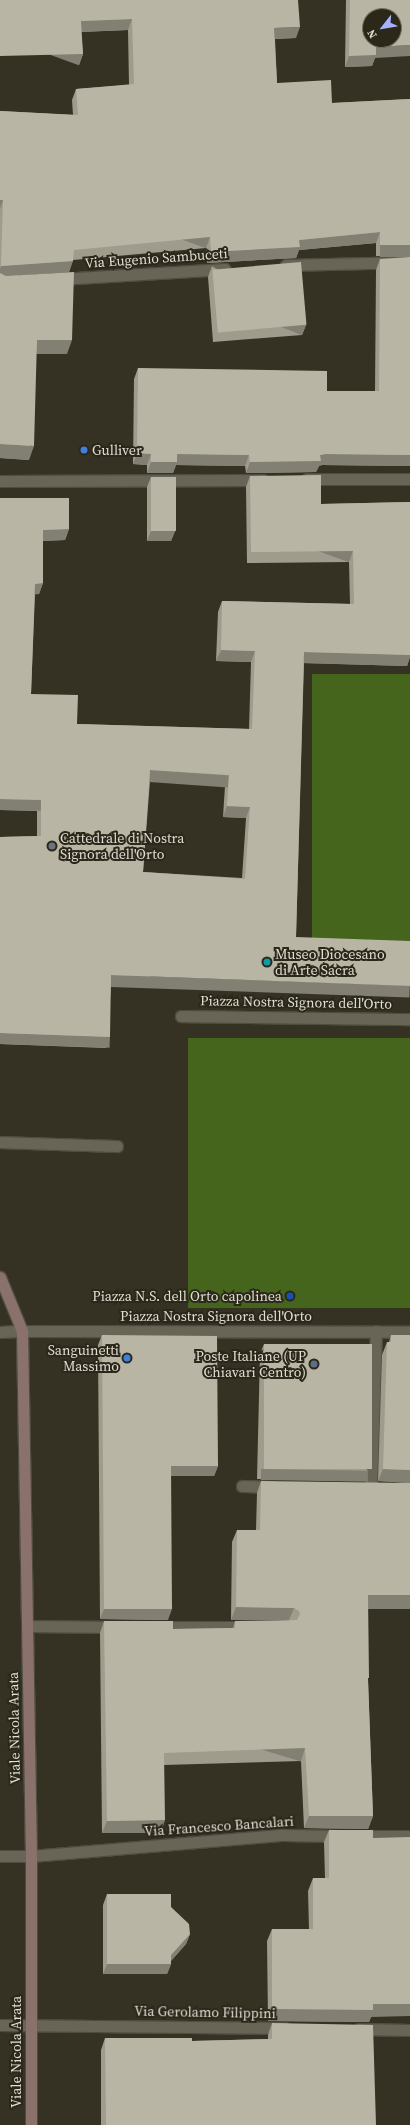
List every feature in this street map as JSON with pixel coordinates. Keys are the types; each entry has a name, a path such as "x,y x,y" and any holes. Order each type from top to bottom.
{"main road":[{"path":"0,1276 22,1331"},
{"name":"Viale Nicola Arata","path":"22,1331 31,1856 31,2125"}],"street":[{"path":"275,266 410,262"},
{"name":"Via Eugenio Sambuceti","path":"47,280 236,268"},
{"path":"300,479 410,479"},
{"path":"0,481 276,480"},
{"name":"Piazza Nostra Signora dell'Orto","path":"182,1016 410,1019"},
{"path":"0,1142 117,1146"},
{"path":"371,1488 376,1331"},
{"name":"Piazza Nostra Signora dell'Orto","path":"0,1332 410,1332"},
{"path":"242,1486 288,1487"},
{"path":"27,1626 130,1627"},
{"path":"146,1627 257,1627"},
{"name":"Via Francesco Bancalari","path":"0,1856 31,1856 283,1835 410,1836"},
{"name":"Via Gerolamo Filippini","path":"0,2025 298,2028"},
{"path":"346,2029 410,2030"}],"green space":[{"path":"312,674 410,674 410,946 312,946"},
{"path":"188,1038 410,1038 410,1308 188,1308"}],"building":[{"path":"0,0 298,0 300,27 274,28 277,83 331,80 332,103 410,99 410,245 380,245 380,232 299,240 300,247 211,252 210,237 74,250 73,261 1,266 3,200 0,200 0,111 78,115 76,89 134,84 132,19 81,21 83,54 0,56"},
{"path":"350,0 410,0 410,45 402,45 402,8 362,8 362,48 376,48 376,55 349,56"},
{"path":"410,257 410,455 326,454 320,455 321,461 250,462 249,455 177,454 177,462 151,462 151,454 137,453 138,368 327,371 327,391 379,391 380,259"},
{"path":"301,262 306,325 218,333 212,270"},
{"path":"74,272 72,340 37,340 34,446 0,444 0,273 6,276"},
{"path":"321,475 321,504 410,502 410,655 304,652 296,937 410,941 410,986 111,975 110,1037 0,1033 0,837 41,836 41,800 0,799 0,498 69,498 69,529 43,530 43,583 35,584 31,694 78,695 77,724 252,729 255,651 221,650 222,601 354,604 353,551 251,552 250,476","holes":["150,770 229,775 227,806 250,807 245,879 143,872"]},
{"path":"151,477 176,477 176,531 151,531"},
{"path":"102,1335 217,1336 218,1466 171,1466 172,1609 104,1609"},
{"path":"391,1335 410,1335 410,1470 383,1469 387,1342 391,1342"},
{"path":"264,1344 372,1344 372,1469 264,1469"},
{"path":"261,1481 410,1483 410,1595 368,1595 368,1678 373,1816 309,1816 305,1748 164,1753 165,1820 107,1821 104,1621 173,1621 173,1629 235,1628 235,1621 297,1620 300,1614 299,1611 294,1608 236,1607 237,1530 260,1530"},
{"path":"329,1830 373,1830 373,1838 410,1837 410,2004 373,2004 373,2010 272,2009 272,1929 313,1929 313,1878 329,1878"},
{"path":"107,1894 171,1894 171,1907 189,1924 190,1934 171,1955 171,1964 107,1964"},
{"path":"272,2023 373,2025 376,2125 106,2125 105,2038 192,2038 192,2041 272,2039"}],"place":[{"name":"Gulliver","path":"84,450"},
{"name":"Cattedrale di Nostra Signora dell'Orto","path":"52,846"},
{"name":"Museo Diocesano di Arte Sacra","path":"267,962"},
{"name":"Piazza N.S. dell Orto capolinea","path":"290,1296"},
{"name":"Sanguinetti Massimo","path":"127,1358"},
{"name":"Poste Italiane (UP Chiavari Centro)","path":"314,1364"}]}
